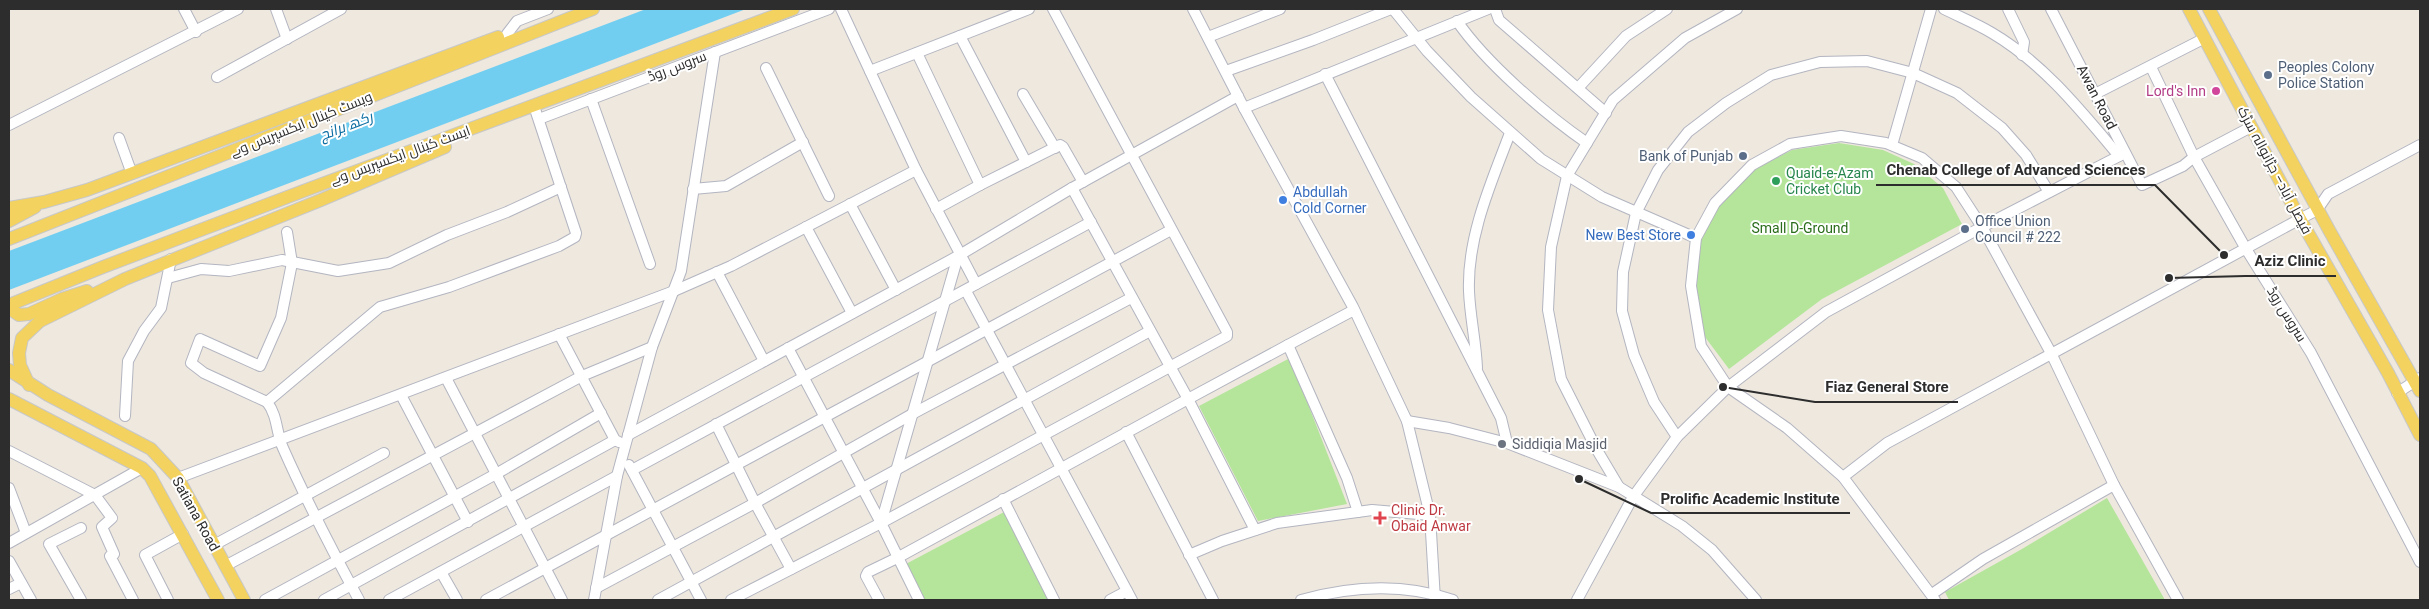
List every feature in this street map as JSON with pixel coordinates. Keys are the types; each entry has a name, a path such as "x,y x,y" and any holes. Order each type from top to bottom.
{"main road":[{"path":"9,208 68,196 132,174 507,34 591,9"},
{"name":"ویسٹ کینال ایکسپریس وے","path":"9,239 591,9"},
{"name":"ایسٹ کینال ایکسپریس وے","path":"9,307 103,267 296,193 793,9"},
{"name":"فیصل آباد– جڑانوالہ سڑک","path":"2189,9 2300,219 2397,393 2418,426"},
{"name":"فیصل آباد– جڑانوالہ سڑک","path":"2209,9 2317,210 2418,383"},
{"path":"9,307 19,315 29,314 125,278 330,196 534,106"},
{"path":"9,221 44,202"},
{"path":"29,385 20,365 19,353 22,338 40,322 125,278"},
{"name":"Satiana Road","path":"9,370 29,385 151,448 178,478 244,600"},
{"name":"Satiana Road","path":"9,399 142,468 157,487 184,534 215,599"},
{"path":"102,447 111,427"}],"street":[{"path":"184,9 196,32"},
{"path":"9,125 196,32 238,9"},
{"path":"276,9 287,39"},
{"path":"218,77 341,9"},
{"path":"507,34 517,21 548,9"},
{"name":"سروس روڈ","path":"539,119 829,9"},
{"path":"841,9 916,170 976,284"},
{"path":"870,71 1029,9"},
{"path":"731,600 750,596 791,570 882,523 1043,434 1224,338 1227,332 1053,9"},
{"path":"1193,9 1244,108 1354,310 1407,421 1430,515 1434,597"},
{"path":"1208,37 1280,9"},
{"path":"1226,71 1392,9 1416,38 1471,97 1541,159 1602,197 1696,238"},
{"path":"1244,108 1488,9"},
{"path":"1495,9 1499,20 1606,113"},
{"path":"1578,88 1626,36 1667,9"},
{"path":"1619,487 1597,450 1560,379 1548,310 1551,247 1567,176 1613,100 1685,38 1733,9"},
{"path":"1892,145 1931,9"},
{"path":"1577,600 1633,497 1677,437 1728,387 1826,312 1982,226 2122,155 2038,67 1993,33 1961,13 1944,9"},
{"path":"2008,9 2024,42 2022,55"},
{"path":"2052,12 2064,9"},
{"name":"Awan Road","path":"2052,12 2095,94 2122,155 2142,185 2183,166 2194,157"},
{"path":"1457,21 1471,41 1507,75 1567,129 1587,143"},
{"path":"960,36 1026,162"},
{"path":"2095,94 2205,38"},
{"path":"594,600 622,456 652,347 674,291 685,250 715,52"},
{"path":"917,53 980,185"},
{"path":"1677,437 1654,402 1634,355 1622,311 1623,272 1636,213 1658,170 1688,132 1726,103 1770,75 1820,62 1867,61 1913,73 1957,93 2002,128 2026,155 2049,192"},
{"name":"سروس روڈ","path":"2151,67 2194,157 2246,249 2311,353 2420,562"},
{"path":"766,68 829,196"},
{"path":"1325,74 1501,418 1507,443"},
{"path":"1023,94 1055,148"},
{"path":"324,600 615,440 627,439 764,361 960,255 1072,188 1238,96"},
{"path":"591,99 650,264"},
{"path":"267,402 380,307 449,287 559,246 575,237 576,233 534,106"},
{"path":"2194,157 2251,127"},
{"path":"1477,371 1469,291 1472,250 1488,192 1510,133"},
{"path":"2114,485 1983,559 1933,597 1844,477 1787,428 1728,387 1701,346 1691,286 1696,238 1715,203 1752,165 1790,144 1841,136 1892,145 1922,158 1956,187 1982,226 2051,353 2114,485 2178,600"},
{"path":"119,138 132,174"},
{"path":"693,189 726,186 803,142"},
{"path":"936,209 1062,145 1083,182"},
{"path":"1844,477 1887,443 2317,210 2328,194 2420,145"},
{"path":"178,478 674,291 717,272 916,170"},
{"path":"168,278 201,269 229,271 282,260 338,271 389,263 447,235 507,212 561,187"},
{"path":"1072,188 1188,399 1255,530"},
{"path":"9,203 19,204 68,196"},
{"path":"850,204 896,290"},
{"path":"632,470 1091,222"},
{"path":"806,227 852,314"},
{"path":"486,600 653,508 1171,230"},
{"path":"287,232 292,263 281,318 260,366 200,338 192,363 204,373 267,402 274,411 279,440 315,519 359,600"},
{"path":"882,523 945,301 960,255"},
{"path":"125,416 128,361 144,331 161,308 171,258"},
{"path":"717,272 764,361"},
{"path":"966,290 1129,596 1110,600"},
{"path":"596,588 755,504 914,413 1131,298"},
{"path":"879,600 867,574 1354,310"},
{"path":"658,600 1150,331"},
{"path":"559,334 615,440"},
{"path":"1288,345 1347,478 1358,512"},
{"path":"226,566 582,376 652,347"},
{"path":"788,348 882,523 897,558 919,600"},
{"path":"446,378 562,600"},
{"path":"2397,393 2418,383"},
{"path":"401,395 468,522"},
{"path":"265,600 496,474 601,413"},
{"path":"1407,421 1424,422 1507,443 1619,487 1682,526 1712,550 1756,600"},
{"path":"716,424 755,504 791,570"},
{"path":"1126,432 1213,600"},
{"path":"9,452 95,495 112,518 102,527 114,554 110,556 134,600"},
{"path":"214,545 384,453"},
{"path":"622,456 653,508 671,547 701,600"},
{"path":"9,543 142,468"},
{"path":"389,600 617,476"},
{"path":"9,488 26,533"},
{"path":"1003,500 1054,600"},
{"path":"1190,555 1222,540 1277,523 1372,510 1430,515"},
{"path":"81,528 49,544 81,600"},
{"path":"168,600 144,555 184,534"},
{"path":"9,561 31,600"},
{"path":"441,572 457,600"},
{"path":"9,589 21,583"},
{"path":"1301,600 1340,590 1370,588 1454,600"}],"green space":[{"name":"Small D-Ground","path":"1839,143 1883,150 1914,164 1943,188 1962,224 1822,299 1729,369 1705,337 1695,284 1700,243 1719,204 1754,170 1792,150"},
{"path":"1290,358 1347,504 1258,521 1199,406"},
{"path":"2107,498 2165,600 1949,600 1945,592"},
{"path":"1006,511 1050,600 923,600 904,565"}],"water":[{"name":"رکھ برانچ","path":"646,9 746,9 9,290 9,251"}],"place":[{"name":"Peoples Colony Police Station","path":"2268,75"},
{"name":"Lord's Inn","path":"2216,91"},
{"name":"Bank of Punjab","path":"1743,156"},
{"name":"Quaid-e-Azam Cricket Club","path":"1776,181"},
{"name":"Abdullah Cold Corner","path":"1283,200"},
{"name":"Office Union Council # 222","path":"1965,229"},
{"name":"New Best Store","path":"1691,235"},
{"name":"Chenab College of Advanced Sciences","path":"2224,255"},
{"name":"Aziz Clinic","path":"2169,278"},
{"name":"Fiaz General Store","path":"1723,387"},
{"name":"Siddiqia Masjid","path":"1502,444"},
{"name":"Prolific Academic Institute","path":"1579,479"},
{"name":"Clinic Dr. Obaid Anwar","path":"1380,518"}]}
